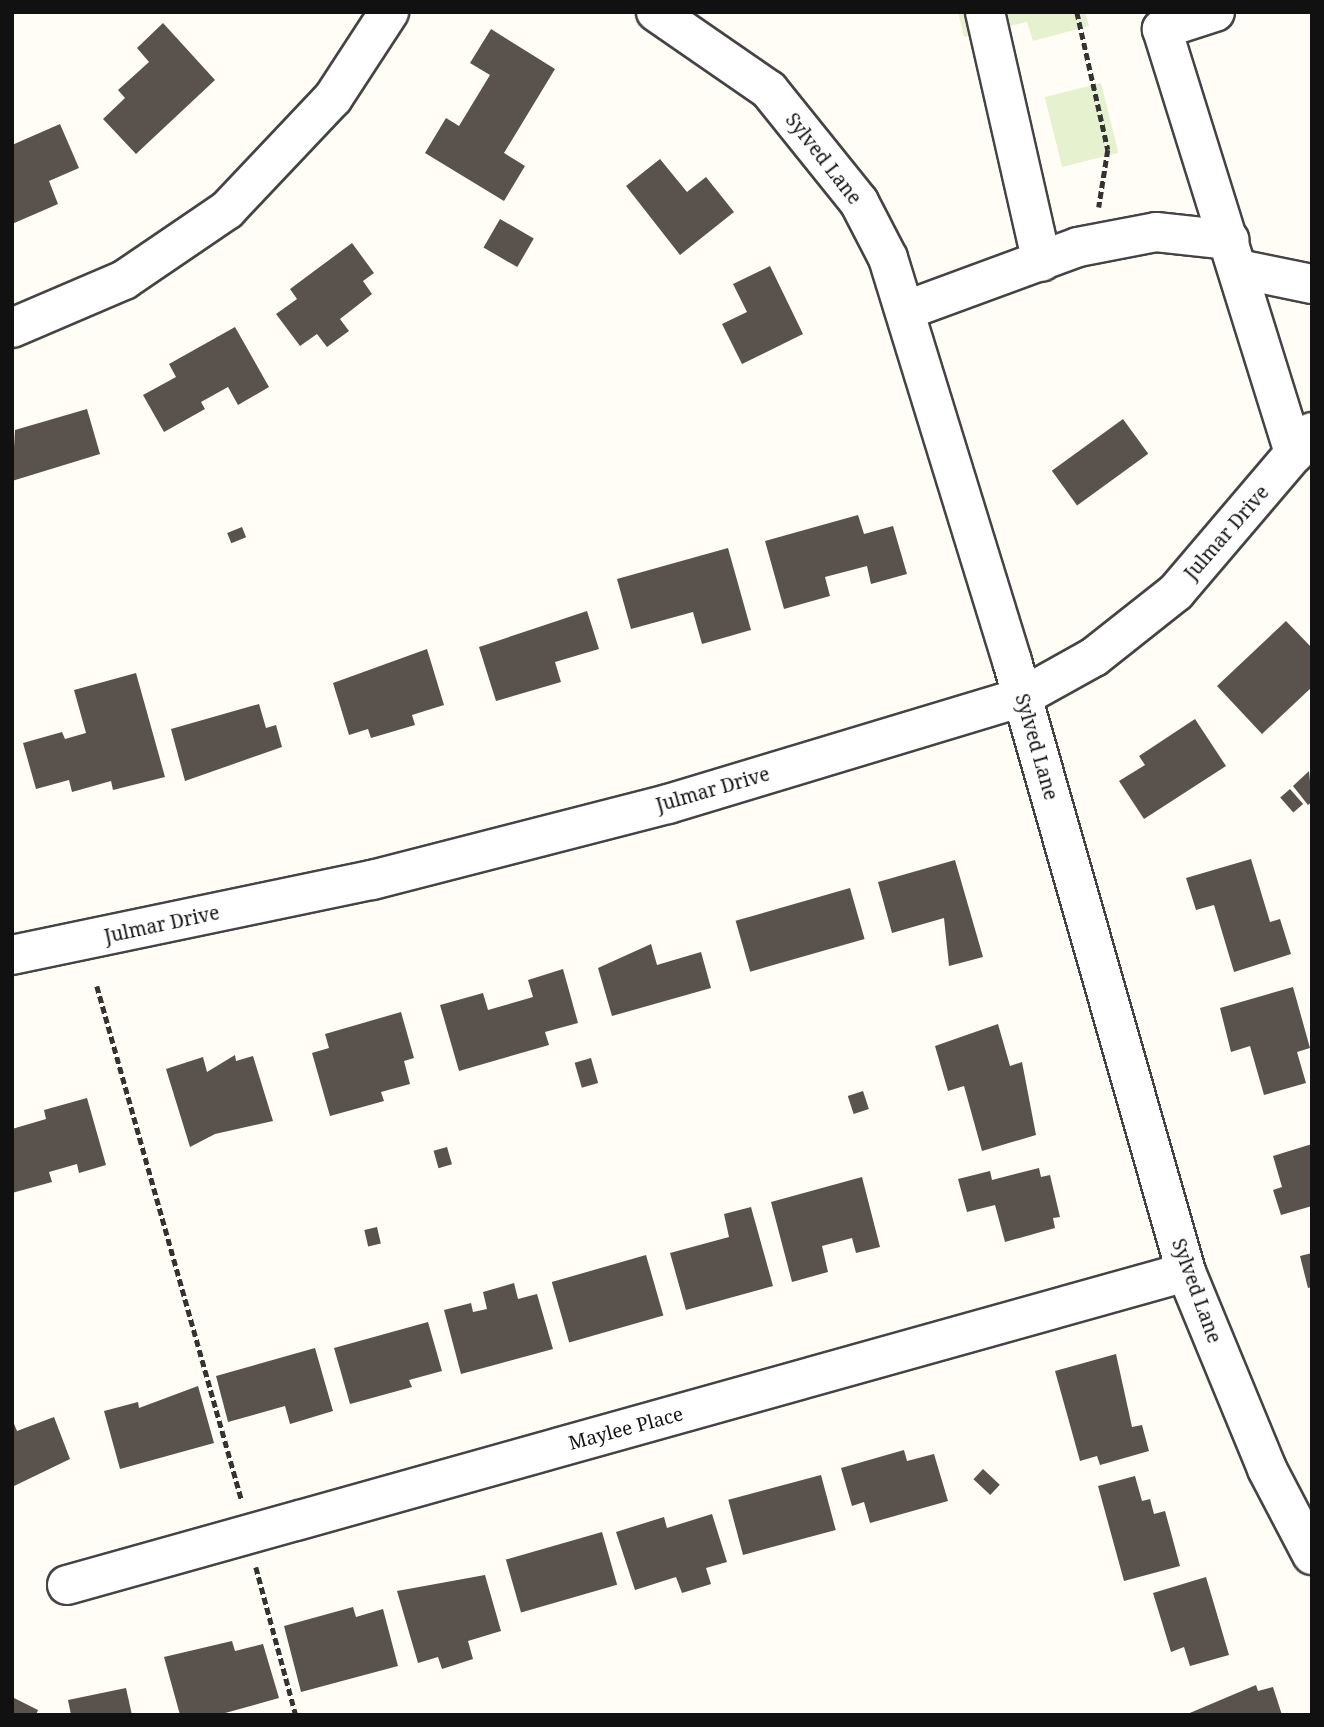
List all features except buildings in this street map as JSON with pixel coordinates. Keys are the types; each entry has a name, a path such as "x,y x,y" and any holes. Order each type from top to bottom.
{"street":[{"path":"12,328 124,280 227,210 333,98 388,12"},
{"name":"Sylved Lane","path":"656,12 769,90 859,202 907,310 1022,697 1186,1272 1267,1469 1312,1555"},
{"path":"985,12 1042,262"},
{"path":"1215,12 1162,29 1234,255 1303,443"},
{"path":"907,310 1079,247 1156,232 1234,255 1312,284"},
{"name":"Julmar Drive","path":"12,955 372,880 668,804 1022,697 1094,657 1177,592 1303,443"},
{"name":"Maylee Place","path":"67,1585 1186,1272"}],"path":[{"path":"1077,12 1108,150 1094,221"},
{"path":"97,986 250,1532 296,1715"}],"green space":[{"path":"958,12 1085,12 1089,26 1033,41 1027,22 964,37"},
{"path":"1101,83 1118,153 1062,167 1045,97"}]}
